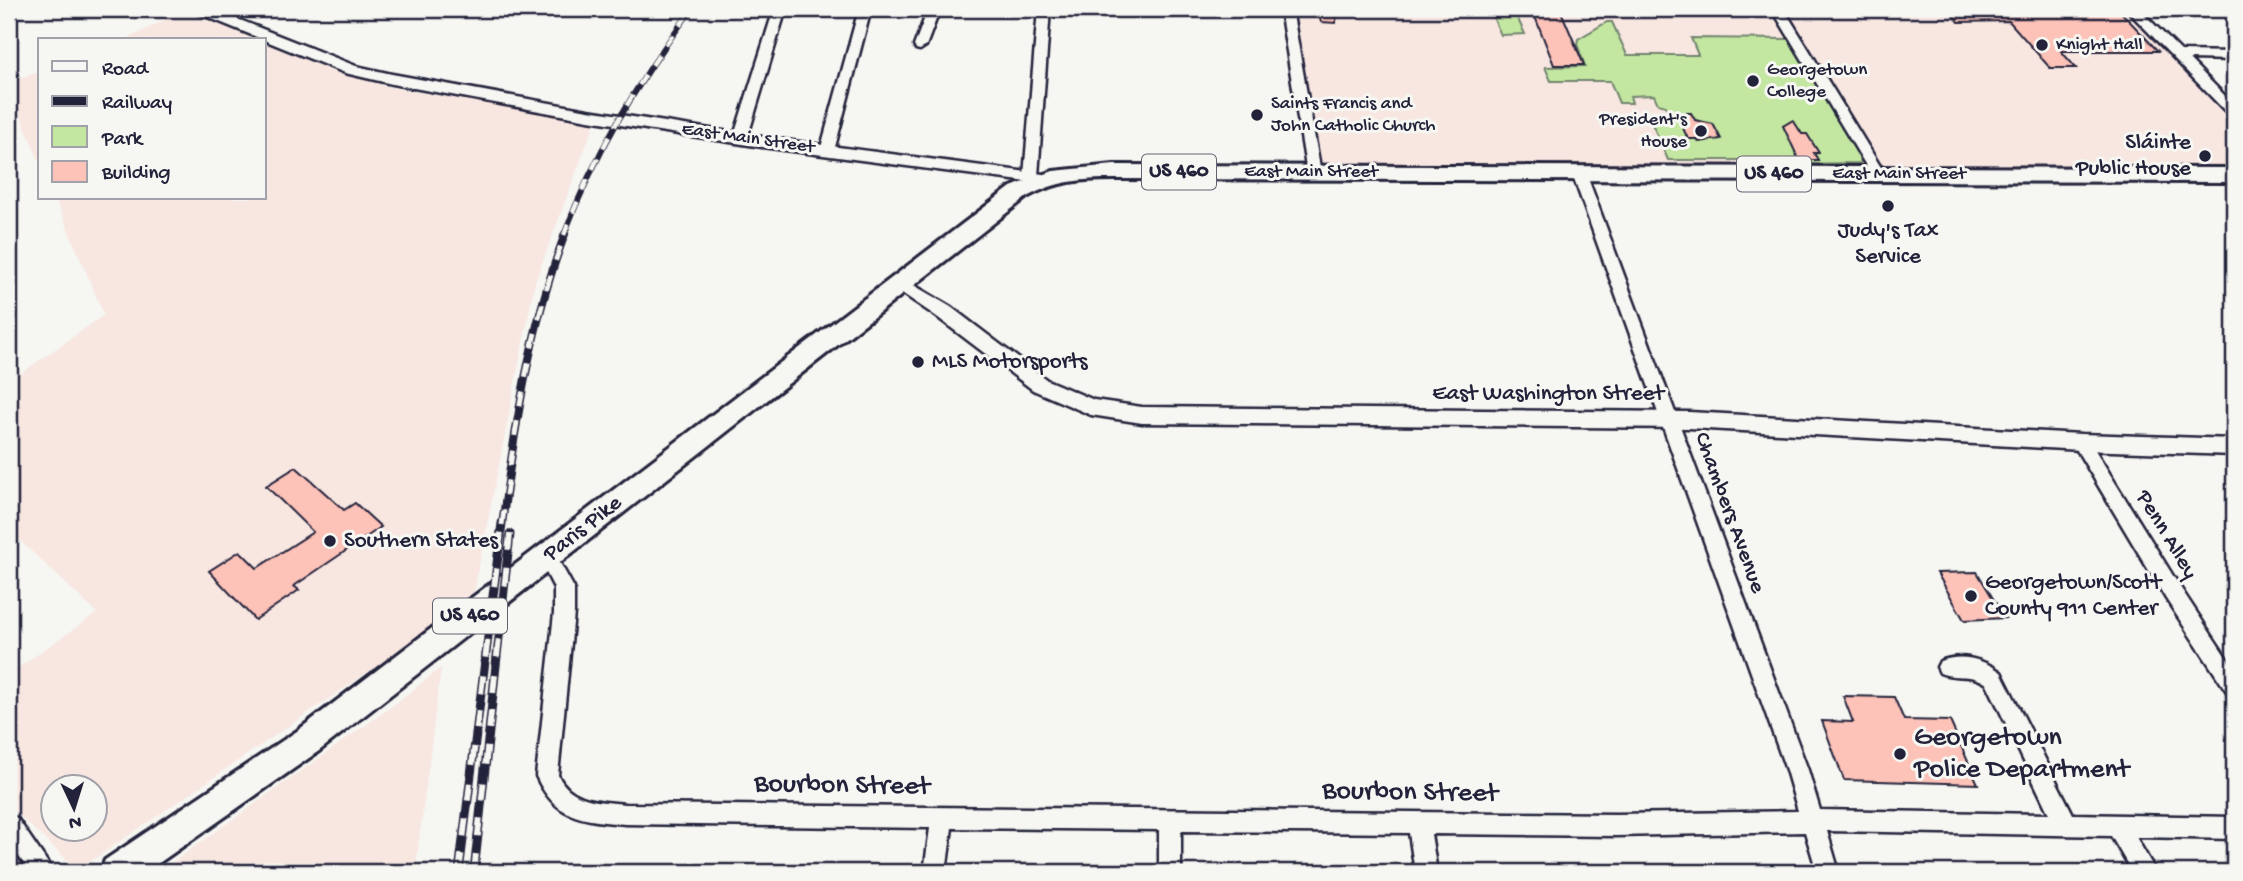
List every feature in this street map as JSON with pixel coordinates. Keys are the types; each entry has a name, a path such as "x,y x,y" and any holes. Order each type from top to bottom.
{"main road":[{"name":"East Main Street","path":"1037,178 1104,172 2234,175"},
{"name":"Paris Pike","path":"123,870 308,741 1037,178"}],"street":[{"name":"East Main Street","path":"200,9 360,72 588,115 740,139 1037,178"},
{"path":"740,139 780,9"},
{"path":"827,150 865,9"},
{"path":"920,46 934,9"},
{"path":"1037,178 1044,9"},
{"path":"1286,9 1314,173"},
{"path":"1778,9 1878,174"},
{"path":"2132,9 2234,112"},
{"path":"2178,55 2234,56"},
{"name":"Chambers Avenue","path":"1579,173 1797,770 1828,872"},
{"name":"East Washington Street","path":"900,283 944,312 1040,385 1091,407 1117,413 1669,420 2081,442 2234,447"},
{"name":"Penn Alley","path":"2081,442 2173,593 2234,686"},
{"name":"Bourbon Street","path":"547,557 564,588 564,613 547,776 552,790 574,807 584,809 625,814 1616,825 1811,821 2234,828"},
{"path":"1947,667 1980,668 1994,678 2067,824"},
{"path":"935,872 942,817"},
{"path":"1170,819 1170,872"},
{"path":"1418,822 1426,872"},
{"path":"9,825 43,872"},
{"path":"2118,827 2145,872"}],"shaded area":[{"name":"Georgetown College","path":"1291,9 2128,9 2234,114 2234,170 1320,169"},
{"path":"181,12 255,38 129,38"},
{"path":"266,43 325,67 389,87 595,122 535,282 472,601 78,870 48,842 108,842 108,772 38,772 38,833 9,806 9,674 97,613 9,530 9,382 104,315 56,200 266,200"},
{"path":"38,73 38,158 9,87 9,81"},
{"path":"441,668 415,872 159,872 387,710"}],"green space":[{"path":"1491,13 1515,13 1525,34 1501,35"},
{"path":"1607,22 1612,22 1627,55 1698,55 1691,38 1789,39 1862,159 1860,163 1668,160 1650,119 1659,113 1667,113 1666,106 1658,104 1654,95 1630,96 1632,103 1619,103 1610,81 1551,81 1545,67 1585,66 1577,44 1578,39"}],"building":[{"path":"1317,9 1337,9 1336,23 1321,22"},
{"path":"1532,9 1560,9 1584,65 1554,65"},
{"path":"1948,9 2118,9 2158,51 2061,51 2076,68 2050,68 2009,21 1959,22"},
{"name":"President's House","path":"1676,113 1691,113 1695,120 1713,124 1721,139 1699,142 1697,139 1688,139"},
{"path":"1793,120 1802,134 1807,134 1819,153 1814,153 1818,160 1799,160 1783,126"},
{"name":"Southern States","path":"296,467 344,510 355,503 381,527 294,586 299,590 255,620 209,571 240,551 257,568 313,532 266,486"},
{"name":"Georgetown/Scott County 911 Center","path":"1977,572 2005,618 1964,620 1937,573"},
{"name":"Georgetown Police Department","path":"1843,696 1894,697 1904,720 1950,721 1978,784 1844,780 1822,721 1853,722"}],"railway":[{"path":"564,235 604,146 636,90 692,9"},
{"path":"502,525 525,377 542,305 565,234"},
{"path":"459,872 502,523"},
{"path":"474,872 510,534"}],"place":[{"name":"Knight Hall","path":"2042,45"},
{"name":"Georgetown College","path":"1753,81"},
{"name":"Saints Francis and John Catholic Church","path":"1257,115"},
{"name":"President's House","path":"1701,131"},
{"name":"Sláinte Public House","path":"2205,156"},
{"name":"Judy's Tax Service","path":"1888,206"},
{"name":"MLS Motorsports","path":"918,362"},
{"name":"Southern States","path":"330,541"},
{"name":"Georgetown/Scott County 911 Center","path":"1971,596"},
{"name":"Georgetown Police Department","path":"1900,754"}]}
